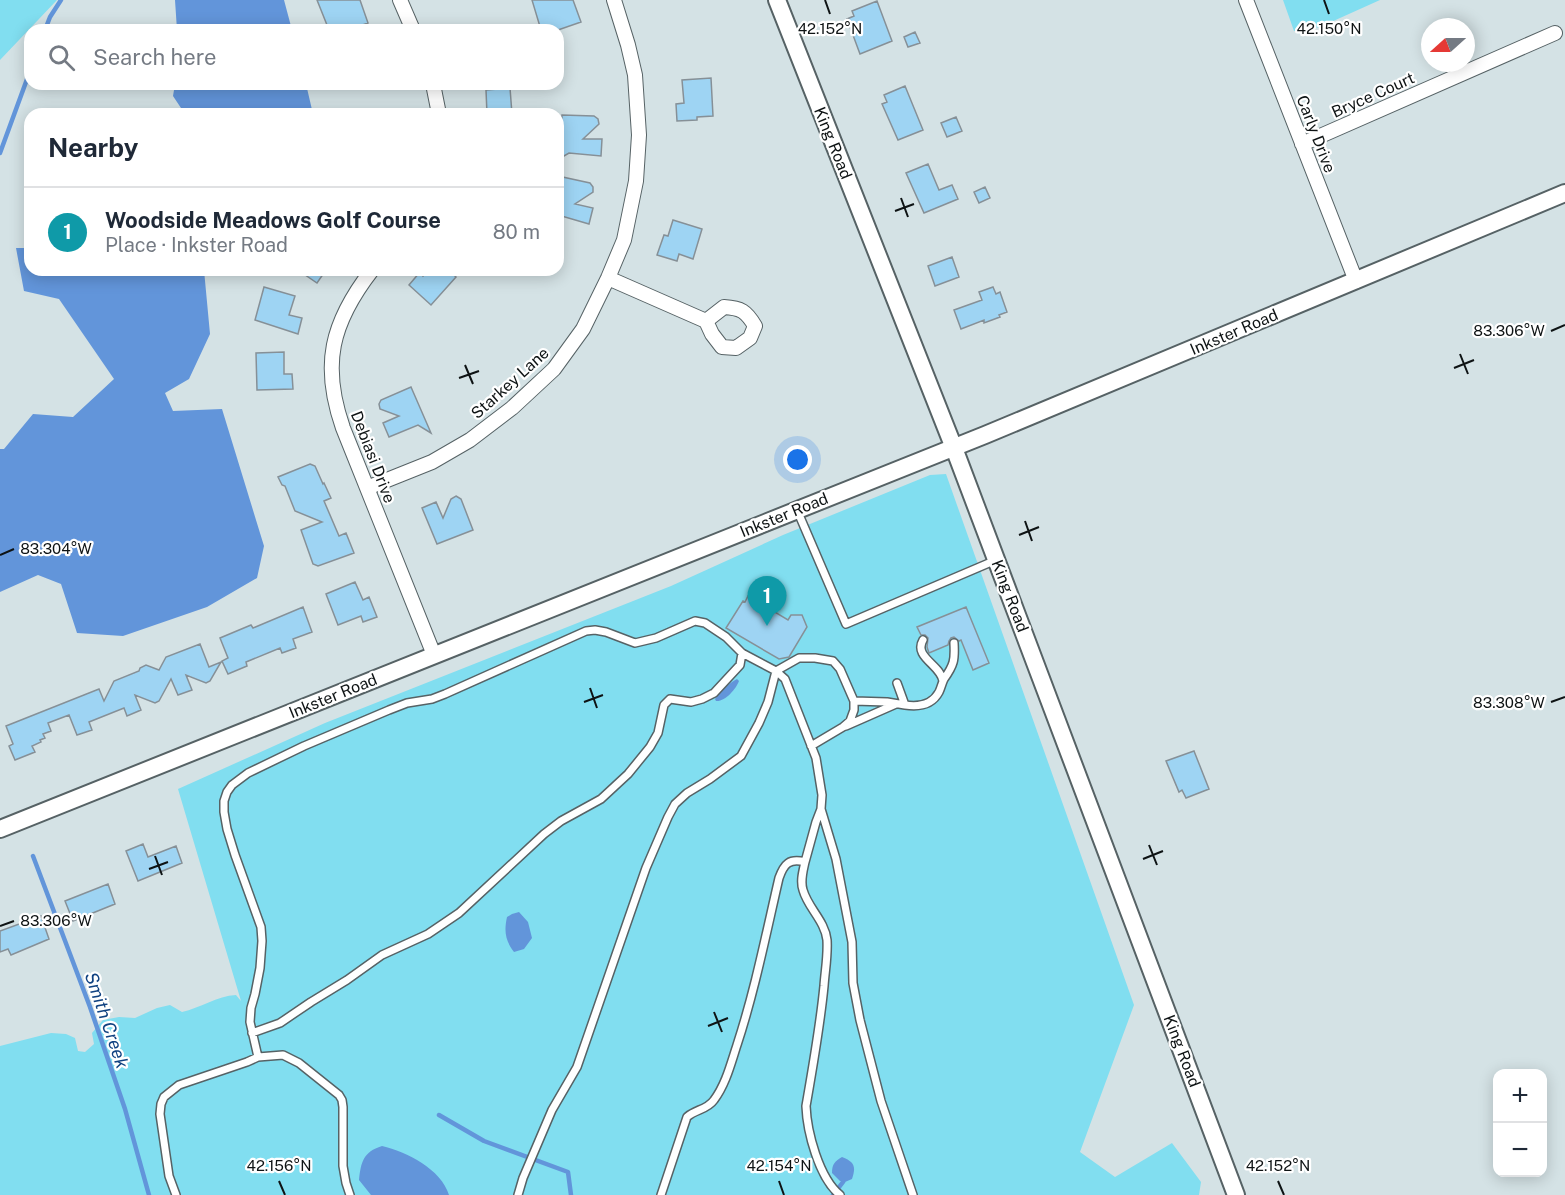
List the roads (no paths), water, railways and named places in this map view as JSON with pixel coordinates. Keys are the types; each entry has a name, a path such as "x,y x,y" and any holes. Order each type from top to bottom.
{"street":[{"path":"400,0 410,24"},
{"name":"Starkey Lane","path":"367,488 432,462 470,440 512,408 554,369 583,329 624,240 636,182 639,135 634,75 628,45 614,0"},
{"name":"King Road","path":"777,0 954,448 1236,1195"},
{"name":"Carly Drive","path":"1246,0 1356,281"},
{"name":"Bryce Court","path":"1302,144 1555,33"},
{"path":"434,90 438,108"},
{"name":"Inkster Road","path":"0,829 954,448 1565,193"},
{"name":"Debiasi Drive","path":"367,276 339,323 334,340 332,371 334,396 337,411 434,655"},
{"path":"608,279 706,321"}],"lane":[{"path":"797,510 846,624 996,560"},
{"path":"258,1057 250,1022 262,941 261,927 235,855 224,812 224,801 232,785 248,773 304,746 407,703 432,699 445,694 586,631 606,632 635,643 656,638 695,621 705,623 726,637 741,653 776,671 785,680 816,758 822,795 821,809 805,862 802,881 807,900 824,928 827,938 827,957 806,1120 819,1163 831,1185 840,1195"},
{"path":"922,640 921,652 940,672 943,681"},
{"path":"854,701 879,701 917,706 925,704 935,698 950,672 955,656 954,643"},
{"path":"252,1033 280,1023 382,955 428,934 454,917 544,834 561,821 601,799 627,774 645,754 658,733 664,705 670,699 691,702 714,693 740,665 741,653"},
{"path":"518,1195 527,1167 552,1110 577,1067 646,868 675,804 687,793 741,756 768,702 776,671 799,658 833,661 840,669 854,701 850,721 843,727"},
{"path":"897,683 901,704"},
{"path":"811,746 843,727 901,704"},
{"path":"821,809 836,859 845,904 852,942 853,983 860,1020 881,1101 913,1195"},
{"path":"661,1195 687,1117 708,1108 720,1090 730,1067 749,1004 783,868 794,860 805,862"},
{"path":"176,1195 169,1176 160,1114 164,1097 179,1085 258,1057 283,1055 299,1063 339,1095 343,1107 343,1166 350,1195"}],"waterway":[{"name":"Smith Creek","path":"47,24 61,0"},
{"name":"Smith Creek","path":"0,153 24,87"},
{"name":"Smith Creek","path":"33,856 90,1007 125,1109 149,1195"},
{"path":"439,1115 484,1141 568,1172 571,1195"},
{"path":"833,1195 843,1182"}],"place":[{"name":"Woodside Meadows Golf Course","path":"767,626"}]}
